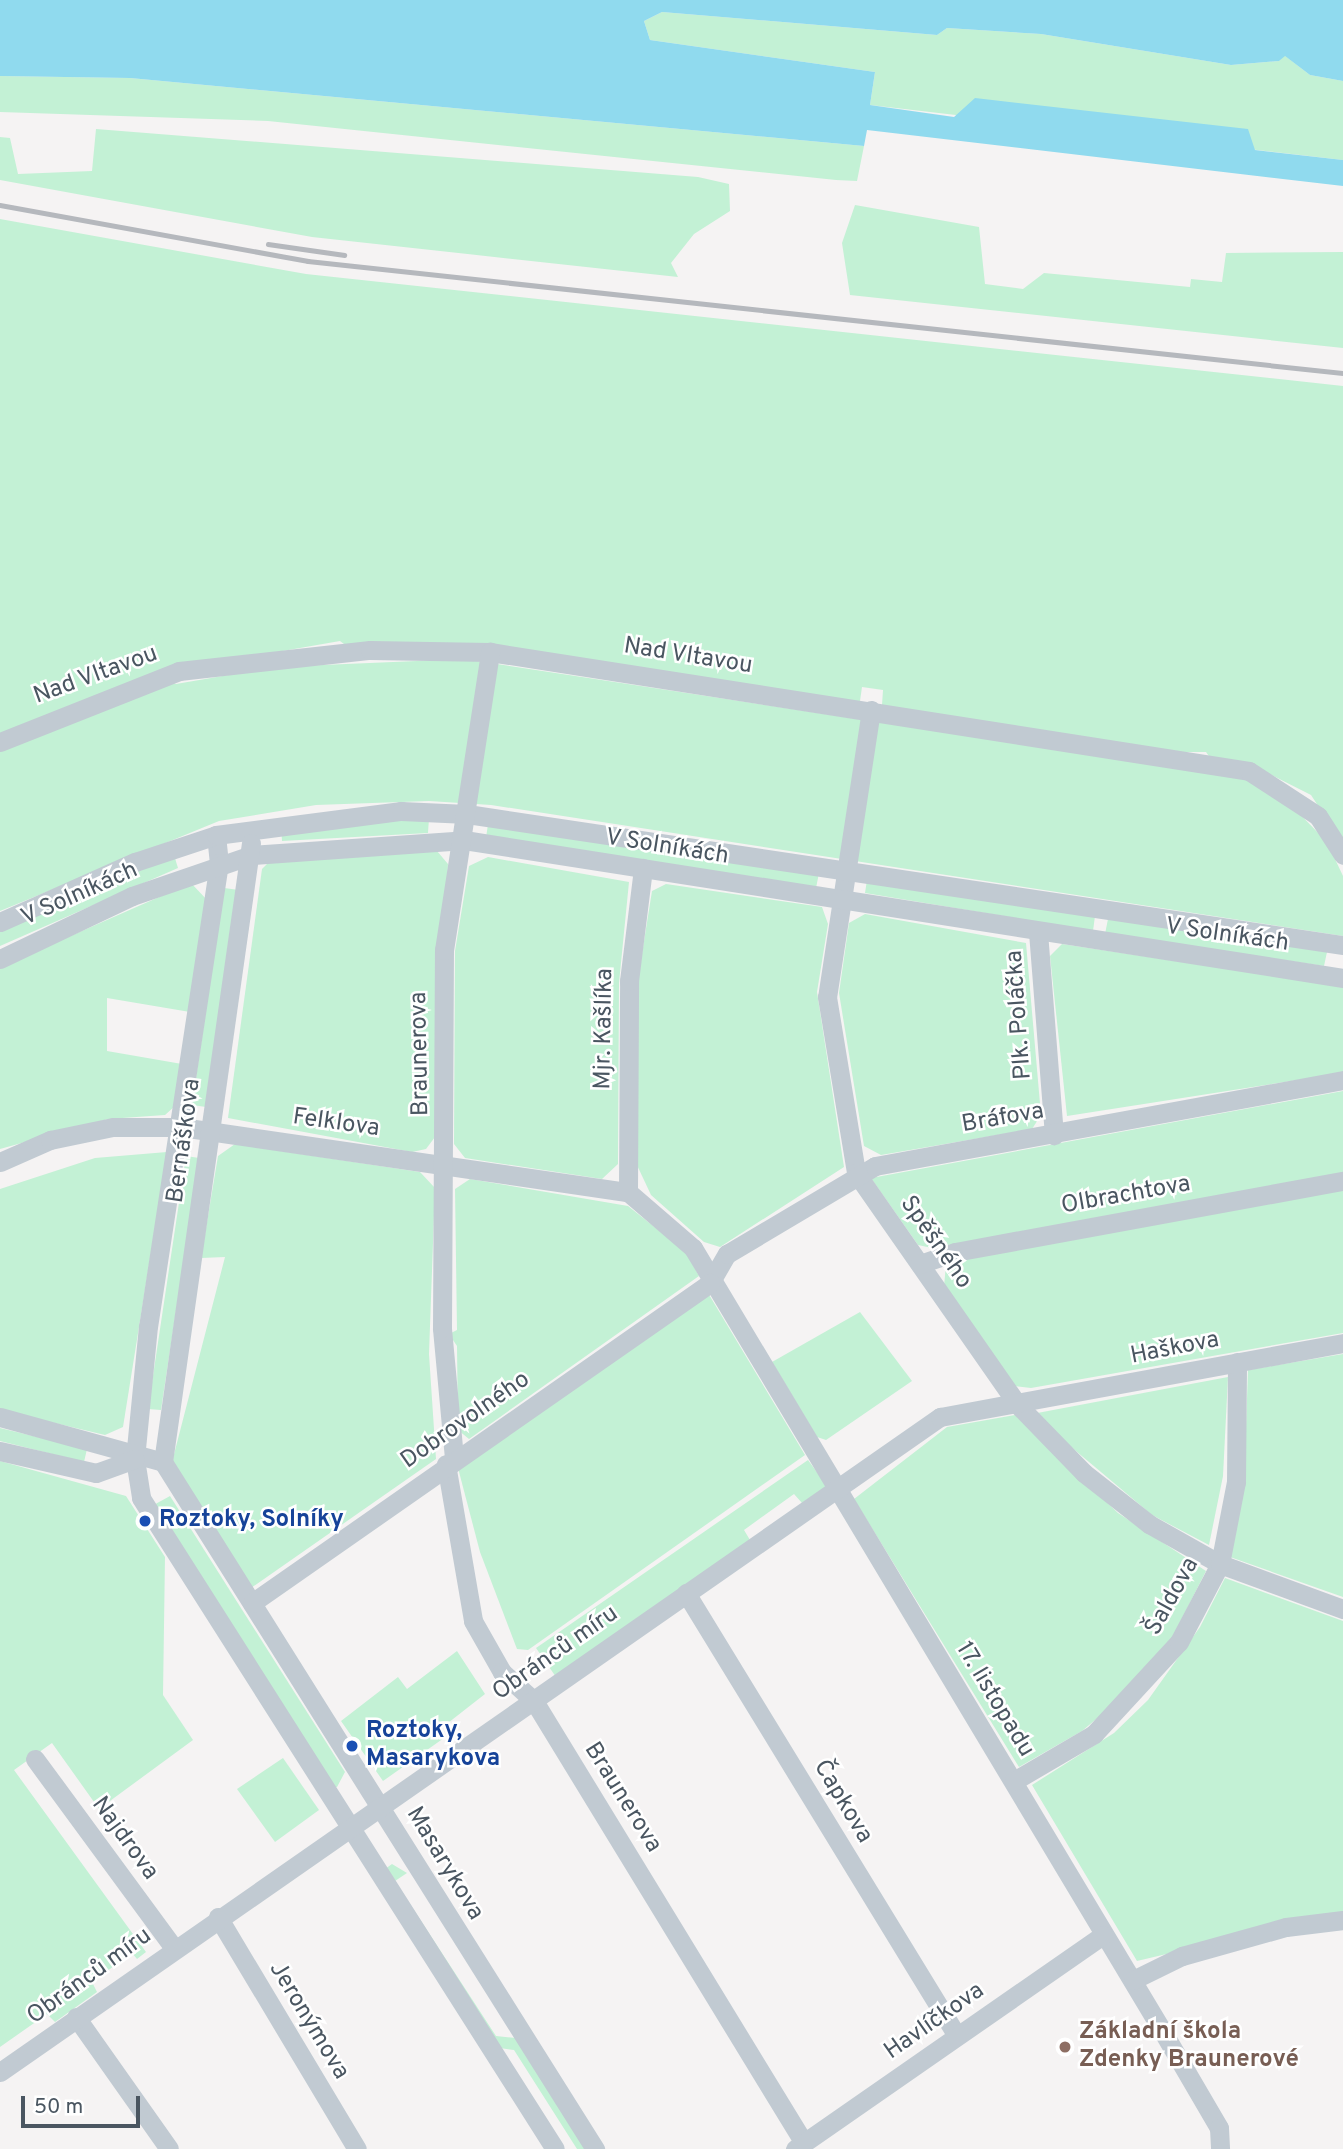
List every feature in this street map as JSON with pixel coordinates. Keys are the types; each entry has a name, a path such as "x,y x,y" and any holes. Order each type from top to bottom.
{"street":[{"name":"Nad Vltavou","path":"0,743 179,671 370,650 490,652 1249,771 1318,816 1343,855"},
{"name":"Braunerova","path":"490,652 464,840 444,950 446,1165 442,1328 450,1461 472,1621 502,1672 534,1701 800,2146"},
{"name":"Spěšného","path":"871,710 827,997 856,1173 1017,1404 1106,1490 1149,1524 1220,1564 1343,1609"},
{"name":"V Solníkách","path":"0,922 135,862 216,835 251,826 401,811 467,814 1343,945"},
{"name":"Bernáškova","path":"163,1462 252,855 251,826"},
{"name":"Bernáškova","path":"135,1459 219,863 216,835"},
{"name":"V Solníkách","path":"0,959 219,863 252,855 464,840 842,902 1343,978"},
{"name":"Mjr. Kašlíka","path":"628,1192 629,981 643,869"},
{"name":"Plk. Poláčka","path":"1038,932 1054,1135"},
{"name":"Bráfova","path":"710,1283 727,1254 856,1173 1343,1080"},
{"name":"Felklova","path":"0,1162 50,1140 113,1127 181,1127 628,1192"},
{"name":"Olbrachtova","path":"920,1264 1343,1181"},
{"path":"628,1192 694,1248 710,1283"},
{"name":"Dobrovolného","path":"252,1603 450,1461 710,1283"},
{"name":"17. listopadu","path":"710,1283 1133,1980 1219,2128 1220,2149"},
{"name":"Haškova","path":"1017,1404 1343,1343"},
{"name":"Šaldova","path":"1014,1781 1094,1734 1144,1686 1179,1642 1220,1564 1236,1482 1237,1362"},
{"name":"Obránců míru","path":"0,2072 218,1917 381,1807 940,1418 1017,1404"},
{"path":"0,1418 110,1444 135,1459 163,1462"},
{"path":"0,1451 96,1473 135,1459"},
{"path":"135,1459 141,1498 349,1829 555,2149"},
{"name":"Masarykova","path":"163,1462 595,2149"},
{"name":"Čapkova","path":"686,1593 957,2036"},
{"name":"Najdrova","path":"35,1759 174,1948"},
{"name":"Jeronýmova","path":"218,1917 357,2149"},
{"path":"1133,1980 1182,1956 1286,1927 1343,1920"},
{"name":"Havlíčkova","path":"800,2146 1104,1935"},
{"path":"76,2017 164,2147"}],"green space":[{"path":"662,12 937,35 947,28 1041,34 1231,65 1279,61 1284,55 1310,75 1343,81 1343,160 870,105 875,72 650,40 644,21"},
{"path":"0,76 130,78 864,146 857,181 836,180 268,121 0,112"},
{"path":"96,129 698,177 729,184 730,211 694,234 671,263 678,277 312,237 0,180 0,137 10,138 18,174 92,171"},
{"path":"855,205 979,227 985,284 1023,289 1044,273 1190,287 1191,279 1222,282 1226,253 1343,252 1343,348 850,295 842,243"},
{"path":"0,219 306,274 1343,386 1343,844 1311,795 1256,767 1211,759 1206,752 1169,752 903,712 882,705 883,690 862,687 860,701 839,703 463,643 348,647 340,641 150,674 176,684 275,667 464,659 1244,778 1289,803 1327,842 1343,876 1343,936 491,805 429,801 316,805 219,821 0,911"},
{"path":"429,818 428,833 282,841 281,827"},
{"path":"488,824 819,873 816,888 486,838"},
{"path":"437,851 448,864 435,1137 426,1149 412,1152 228,1118 262,869 271,860"},
{"path":"174,855 178,868 0,946 0,930"},
{"path":"488,857 629,882 619,983 618,1164 602,1179 465,1158 454,1144 455,951 469,866"},
{"path":"867,880 1095,916 1093,931 865,893"},
{"path":"191,883 208,901 190,1012 107,998 107,1051 182,1064 175,1106 165,1115 108,1119 0,1149 0,967"},
{"path":"666,884 822,907 828,924 817,992 844,1167 720,1247 704,1242 651,1195 636,1163 637,985 652,891"},
{"path":"224,888 239,890 206,1107 192,1105"},
{"path":"865,914 1026,943 1041,1115 1032,1129 881,1155 864,1146 839,993 849,923"},
{"path":"1108,919 1327,952 1324,966 1105,934"},
{"path":"1062,944 1343,986 1343,1073 1067,1116 1050,956"},
{"path":"1343,1091 1343,1173 932,1248 918,1245 871,1178"},
{"path":"235,1144 420,1172 435,1188 429,1354 436,1459 251,1588 172,1462 225,1257 201,1258 218,1156"},
{"path":"167,1152 123,1427 105,1435 0,1410 0,1189 95,1158"},
{"path":"186,1156 199,1158 161,1410 148,1409"},
{"path":"470,1179 628,1206 686,1252 699,1276 469,1439 458,1430 457,1346 449,1334 457,1330 455,1189"},
{"path":"1343,1187 1343,1333 1031,1388 1014,1386 944,1287 946,1264 955,1256"},
{"path":"708,1293 805,1455 528,1650 517,1649 480,1552 458,1468"},
{"path":"860,1312 912,1381 826,1440 817,1437 772,1362"},
{"path":"1343,1354 1343,1597 1230,1557 1244,1484 1248,1370"},
{"path":"1228,1377 1223,1476 1209,1545 1152,1515 1032,1414"},
{"path":"1015,1415 1118,1513 1206,1571 1173,1636 1133,1688 1082,1731 1019,1767 854,1499 947,1427"},
{"path":"0,1428 87,1449 84,1462 0,1441"},
{"path":"808,1460 827,1486 802,1503 794,1494 744,1530 750,1540 556,1677 536,1648"},
{"path":"0,1461 126,1496 165,1557 163,1695 193,1740 99,1809 52,1743 14,1770 146,1952 137,1959 132,1953 92,1982 97,1992 55,2022 47,2014 0,2047"},
{"path":"170,1496 345,1772 337,1787 331,1788 150,1507"},
{"path":"1225,1578 1343,1621 1343,1912 1137,1961 1032,1785 1114,1733 1148,1700 1200,1627"},
{"path":"457,1651 485,1694 439,1730 444,1738 383,1781 341,1721 398,1677 407,1689"},
{"path":"283,1758 319,1810 275,1842 237,1789"},
{"path":"392,1864 407,1873 395,1881 496,2036 516,2038 588,2149 577,2149 514,2050 493,2047 385,1869"}],"water":[{"path":"0,0 1343,0 1343,81 1310,75 1285,56 1279,61 1231,65 1041,34 947,28 937,35 662,12 644,21 650,40 875,72 870,105 954,117 975,98 1248,129 1255,150 1343,160 1343,186 867,130 864,146 130,78 0,76"}],"railway":[{"path":"0,205 308,261 1343,373"},
{"path":"268,244 344,255"}],"place":[{"name":"Roztoky, Solníky","path":"145,1521"},
{"name":"Roztoky, Masarykova","path":"352,1746"},
{"name":"Základní škola Zdenky Braunerové","path":"1065,2047"}]}
